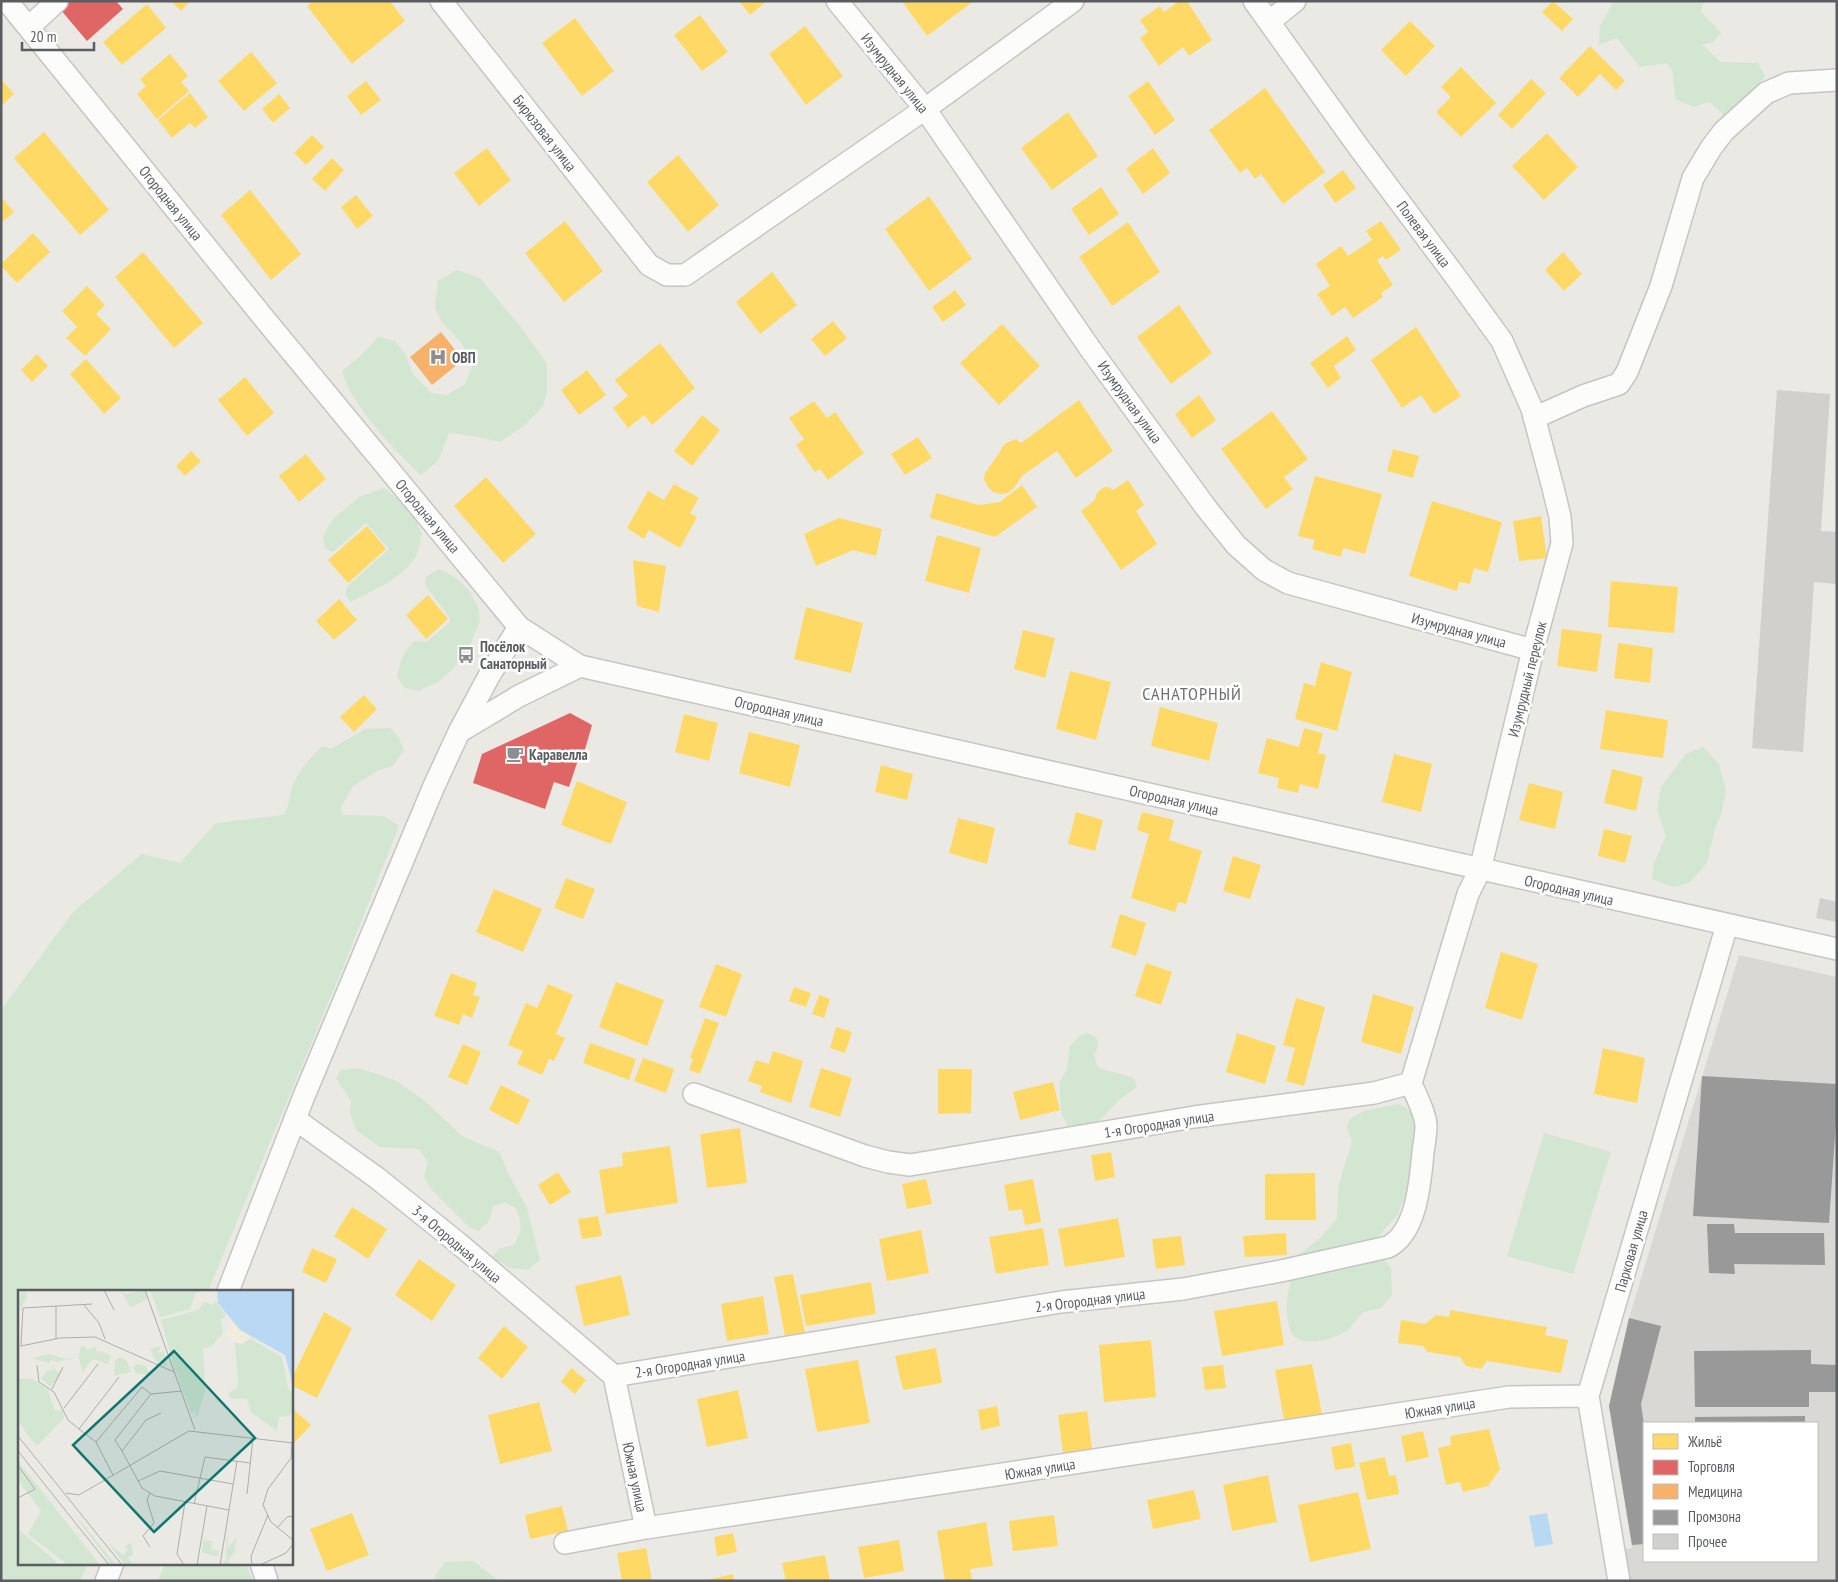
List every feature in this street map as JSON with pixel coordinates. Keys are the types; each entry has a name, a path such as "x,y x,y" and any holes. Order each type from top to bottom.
{"street":[{"name":"Огородная улица","path":"7,1 263,317 519,627 580,666 1837,950"},
{"path":"28,27 57,1"},
{"name":"Бирюзовая улица","path":"441,1 649,265 667,275 685,274 925,109"},
{"name":"Изумрудная улица","path":"837,1 925,109 1091,350 1236,545 1264,570 1288,583 1533,650"},
{"path":"925,109 1073,1"},
{"name":"Полевая улица","path":"1254,1 1357,145 1502,341 1532,408 1553,488"},
{"path":"1269,22 1295,1"},
{"path":"1534,418 1583,396 1619,384 1627,372 1661,286 1693,178 1724,131 1766,94 1789,83 1837,80"},
{"name":"Изумрудный переулок","path":"1480,870 1533,650 1562,543 1560,517 1553,488"},
{"path":"228,1290 295,1119 430,795 459,732 489,676 519,627"},
{"path":"459,732 518,696 580,666"},
{"path":"1411,1082 1468,894 1480,870"},
{"name":"Парковая улица","path":"1619,1581 1588,1396 1727,925"},
{"name":"1-я Огородная улица","path":"694,1094 865,1156 888,1162 910,1164 1194,1117 1374,1093 1411,1082"},
{"name":"2-я Огородная улица","path":"614,1376 1061,1302 1193,1287 1281,1271 1388,1247 1397,1242 1402,1236 1412,1216 1420,1185 1426,1125 1411,1082"},
{"name":"3-я Огородная улица","path":"295,1119 377,1178 458,1243 614,1376"},
{"name":"Южная улица","path":"614,1376 646,1528 1509,1397 1588,1396"},
{"path":"565,1543 646,1528"},
{"path":"106,1581 113,1564"},
{"path":"261,1564 267,1581"}],"shaded area":[{"path":"1739,955 1837,977 1837,1581 1630,1581 1624,1549 1632,1548 1609,1406 1629,1318"}],"green space":[{"path":"1614,1 1703,1 1701,12 1721,33 1713,42 1702,45 1721,62 1758,63 1765,77 1743,106 1726,118 1709,102 1694,107 1675,99 1673,73 1667,63 1640,67 1617,38 1599,45 1600,26"},
{"path":"457,270 480,278 524,331 547,364 547,391 543,406 525,425 500,442 449,433 438,461 421,475 387,441 364,413 354,398 342,371 364,353 378,337 395,341 405,354 413,374 431,393 447,395 465,384 473,364 461,342 442,322 435,308 438,281"},
{"path":"384,488 409,508 422,533 418,550 411,564 404,571 377,589 350,602 345,594 347,587 389,549 366,523 333,552 325,548 323,536 333,519 359,497"},
{"path":"439,569 456,578 469,590 478,607 480,621 470,645 454,668 438,682 418,691 405,688 397,677 399,666 411,645 415,641 426,642 450,622 450,618 425,585 426,577"},
{"path":"390,728 398,736 404,750 393,766 377,771 353,786 341,807 343,815 384,816 399,826 343,967 208,1290 18,1290 18,1564 88,1564 80,1581 1,1581 1,1010 74,911 142,854 180,863 216,823 283,815 297,776 309,759 323,746 331,749 365,729"},
{"path":"1703,747 1719,764 1726,791 1707,863 1690,882 1674,887 1652,879 1654,863 1666,836 1657,809 1661,787 1686,754"},
{"path":"1088,1033 1097,1038 1098,1046 1094,1055 1098,1068 1134,1078 1137,1087 1120,1099 1097,1122 1085,1126 1068,1126 1062,1115 1059,1083 1067,1069 1070,1046 1080,1035"},
{"path":"359,1068 395,1080 426,1102 462,1136 499,1152 527,1208 540,1260 528,1270 510,1268 492,1257 500,1248 514,1245 517,1240 521,1227 516,1208 505,1203 493,1206 489,1221 479,1231 469,1227 431,1189 424,1177 428,1162 419,1149 380,1147 356,1130 350,1113 351,1101 336,1079 340,1070"},
{"path":"1399,1104 1412,1111 1418,1132 1411,1181 1398,1214 1382,1232 1373,1246 1391,1268 1392,1295 1381,1308 1363,1312 1348,1330 1332,1338 1315,1342 1301,1340 1292,1335 1287,1314 1288,1296 1295,1258 1319,1239 1337,1219 1338,1188 1352,1141 1347,1127 1350,1119 1364,1111"},
{"path":"1544,1133 1611,1152 1573,1274 1507,1256"},
{"path":"473,1561 499,1581 434,1581 436,1574 446,1562"},
{"path":"165,1564 246,1564 253,1581 158,1581"}],"water":[{"path":"1547,1513 1553,1544 1535,1547 1529,1516"}],"building: Жильё":[{"path":"171,1 190,1 181,11"},
{"path":"313,1 390,1 405,21 352,64 307,6"},
{"path":"739,1 767,1 750,15"},
{"path":"902,1 974,1 927,36"},
{"path":"1179,1 1187,1 1212,40 1189,56 1183,47 1159,66 1140,38 1148,32 1140,20 1160,6 1164,12"},
{"path":"1553,1 1573,19 1562,31 1542,12"},
{"path":"147,4 166,28 122,65 103,42"},
{"path":"700,15 728,52 702,71 674,35"},
{"path":"575,18 614,71 582,96 542,43"},
{"path":"1410,21 1435,46 1406,76 1381,50"},
{"path":"805,26 843,76 806,105 769,54"},
{"path":"1590,46 1625,81 1616,90 1600,74 1578,97 1559,78"},
{"path":"251,52 277,83 244,111 218,81"},
{"path":"170,54 188,76 181,82 189,91 157,119 137,94 146,86 140,79"},
{"path":"1461,67 1496,103 1461,137 1436,112 1451,97 1441,87"},
{"path":"1,79 14,94 1,106"},
{"path":"1531,79 1546,93 1512,129 1498,115"},
{"path":"366,81 381,100 361,115 347,96"},
{"path":"1148,81 1175,120 1155,135 1128,96"},
{"path":"1265,88 1325,172 1283,204 1261,174 1255,179 1247,168 1240,173 1209,130"},
{"path":"190,93 208,117 195,128 190,123 172,138 158,120"},
{"path":"279,94 290,108 273,123 262,109"},
{"path":"1068,112 1098,156 1052,190 1021,148"},
{"path":"44,132 109,210 80,235 14,158"},
{"path":"1547,133 1578,167 1544,200 1512,166"},
{"path":"312,135 324,147 306,165 294,153"},
{"path":"487,148 511,180 479,206 454,173"},
{"path":"1153,148 1170,173 1143,194 1126,169"},
{"path":"678,155 719,205 688,232 647,182"},
{"path":"332,158 344,170 325,191 312,179"},
{"path":"1343,170 1356,188 1335,203 1323,185"},
{"path":"1101,187 1119,214 1089,235 1071,209"},
{"path":"250,190 301,254 271,280 221,215"},
{"path":"356,195 373,216 357,229 341,207"},
{"path":"929,196 972,259 929,291 885,229"},
{"path":"1,197 14,212 1,223"},
{"path":"565,221 603,271 564,302 525,253"},
{"path":"1381,221 1401,250 1386,260 1383,256 1377,260 1393,285 1381,293 1383,297 1353,318 1345,307 1332,316 1317,294 1330,286 1316,264 1341,246 1348,256 1372,240 1366,231"},
{"path":"1128,222 1160,272 1112,306 1079,257"},
{"path":"33,233 50,252 17,283 1,264"},
{"path":"143,252 203,323 174,348 115,277"},
{"path":"1563,252 1582,274 1564,291 1545,270"},
{"path":"772,272 797,305 760,334 736,302"},
{"path":"87,286 105,305 96,314 111,329 85,356 66,338 77,327 62,311"},
{"path":"955,290 966,305 943,322 932,307"},
{"path":"1179,305 1212,353 1171,384 1137,337"},
{"path":"833,321 847,338 825,356 811,339"},
{"path":"1002,324 1040,366 999,405 960,363"},
{"path":"1416,327 1461,396 1434,414 1421,395 1402,408 1371,360"},
{"path":"1347,336 1356,350 1334,366 1341,378 1328,388 1310,363"},
{"path":"660,343 695,388 652,425 644,415 628,428 613,408 628,396 615,380"},
{"path":"37,354 48,366 32,382 21,370"},
{"path":"86,359 121,398 104,414 70,374"},
{"path":"587,370 606,395 579,415 561,390"},
{"path":"245,377 274,413 247,436 218,400"},
{"path":"1199,395 1216,420 1192,438 1175,414"},
{"path":"1079,400 1113,451 1076,478 1057,451 1022,476 1008,493 993,492 984,480 985,473 1002,447 1016,439 1021,443"},
{"path":"814,401 827,418 835,412 864,453 828,480 820,469 815,472 796,445 804,439 789,418"},
{"path":"1272,411 1308,459 1284,477 1293,489 1266,509 1221,449"},
{"path":"702,415 720,430 692,466 674,451"},
{"path":"918,437 932,458 905,475 891,454"},
{"path":"1393,449 1419,456 1413,478 1387,471"},
{"path":"191,451 201,461 185,476 176,466"},
{"path":"306,454 326,479 299,502 279,476"},
{"path":"1315,476 1382,494 1365,554 1343,548 1341,557 1312,549 1315,540 1298,536"},
{"path":"486,477 536,534 503,563 454,506"},
{"path":"1128,480 1144,505 1136,511 1157,544 1121,570 1081,511 1095,500 1096,495 1101,489 1109,487 1113,490"},
{"path":"674,484 699,498 690,513 697,517 680,548 649,530 644,539 627,528 648,491 664,500"},
{"path":"1022,485 1037,507 995,537 930,518 936,493 979,505 1000,502"},
{"path":"1432,501 1502,522 1488,572 1474,568 1470,584 1459,582 1457,591 1409,576"},
{"path":"1541,516 1547,558 1519,561 1513,521"},
{"path":"839,518 882,529 876,556 853,550 816,566 804,534"},
{"path":"367,526 386,549 348,583 328,560"},
{"path":"937,535 981,548 969,593 925,581"},
{"path":"633,560 666,566 659,612 637,606"},
{"path":"1611,581 1678,587 1674,633 1608,627"},
{"path":"428,595 448,619 426,639 406,615"},
{"path":"339,599 357,620 334,640 316,621"},
{"path":"806,607 863,623 851,673 794,659"},
{"path":"1562,629 1602,634 1597,672 1557,666"},
{"path":"1023,630 1055,638 1045,678 1014,669"},
{"path":"1618,643 1653,648 1650,683 1614,678"},
{"path":"1321,662 1352,672 1337,731 1295,719 1304,683 1315,686"},
{"path":"1070,671 1111,682 1096,740 1056,729"},
{"path":"364,695 377,709 354,732 340,717"},
{"path":"1160,707 1218,723 1209,761 1151,746"},
{"path":"1606,710 1668,720 1663,758 1600,749"},
{"path":"684,714 718,723 709,761 675,752"},
{"path":"1304,728 1323,733 1318,753 1326,755 1318,789 1300,784 1298,793 1277,788 1279,778 1258,773 1267,738 1299,747"},
{"path":"749,732 800,745 790,787 739,773"},
{"path":"1394,754 1432,764 1421,812 1382,802"},
{"path":"881,765 913,774 907,800 875,792"},
{"path":"1612,769 1643,777 1636,811 1604,803"},
{"path":"577,781 627,802 611,844 561,825"},
{"path":"1529,783 1563,792 1555,829 1519,820"},
{"path":"1076,812 1103,820 1095,851 1068,844"},
{"path":"1142,812 1174,820 1169,840 1202,851 1186,904 1178,902 1175,912 1131,898 1149,834 1137,830"},
{"path":"958,818 995,828 987,864 949,853"},
{"path":"1604,829 1632,836 1625,863 1598,856"},
{"path":"1233,856 1261,865 1250,899 1223,891"},
{"path":"566,878 595,889 583,919 554,908"},
{"path":"494,889 542,909 523,952 476,932"},
{"path":"1120,914 1146,923 1136,956 1111,947"},
{"path":"1501,952 1538,964 1522,1020 1485,1008"},
{"path":"1146,963 1172,972 1161,1005 1135,996"},
{"path":"716,964 742,974 726,1017 699,1007"},
{"path":"451,973 477,983 473,995 480,997 472,1018 463,1014 459,1025 434,1016"},
{"path":"616,982 664,1000 647,1046 599,1027"},
{"path":"548,984 573,995 556,1034 565,1038 554,1061 549,1059 542,1075 517,1064 523,1051 508,1045 526,1003 537,1008"},
{"path":"794,987 811,993 806,1007 789,1001"},
{"path":"1373,994 1414,1007 1401,1054 1361,1042"},
{"path":"819,995 830,999 824,1018 812,1014"},
{"path":"1296,998 1325,1007 1304,1086 1286,1081 1295,1048 1283,1045"},
{"path":"705,1018 719,1023 700,1074 689,1070 693,1059 690,1058"},
{"path":"836,1027 852,1032 845,1053 830,1048"},
{"path":"1237,1033 1276,1046 1265,1084 1226,1072"},
{"path":"590,1043 636,1059 629,1080 583,1063"},
{"path":"463,1044 481,1052 467,1085 448,1077"},
{"path":"1603,1048 1645,1058 1637,1103 1594,1094"},
{"path":"773,1051 803,1061 791,1103 760,1092 762,1086 748,1081 756,1060 769,1064"},
{"path":"643,1058 674,1069 666,1093 634,1081"},
{"path":"821,1068 852,1078 840,1117 809,1107"},
{"path":"938,1069 972,1069 971,1113 938,1114"},
{"path":"1053,1082 1060,1110 1020,1120 1013,1092"},
{"path":"501,1085 530,1100 518,1125 489,1110"},
{"path":"740,1128 747,1183 707,1188 700,1134"},
{"path":"670,1146 678,1203 606,1214 599,1170 623,1166 622,1153"},
{"path":"1111,1152 1115,1177 1095,1181 1091,1155"},
{"path":"558,1172 571,1192 550,1205 538,1185"},
{"path":"1315,1173 1316,1220 1265,1220 1265,1174"},
{"path":"926,1179 932,1204 907,1209 902,1184"},
{"path":"1033,1179 1041,1222 1025,1225 1022,1209 1009,1211 1004,1185"},
{"path":"352,1207 387,1229 368,1259 334,1236"},
{"path":"598,1216 602,1236 582,1239 578,1219"},
{"path":"1118,1218 1125,1257 1065,1267 1058,1229"},
{"path":"1043,1228 1049,1265 996,1274 989,1237"},
{"path":"921,1230 929,1273 887,1281 879,1239"},
{"path":"1286,1233 1287,1255 1245,1257 1243,1236"},
{"path":"1181,1236 1185,1265 1156,1269 1152,1239"},
{"path":"312,1248 337,1259 326,1283 302,1272"},
{"path":"419,1259 456,1285 432,1321 395,1295"},
{"path":"793,1274 805,1333 785,1336 774,1277"},
{"path":"621,1275 630,1315 584,1326 575,1286"},
{"path":"871,1282 876,1314 806,1326 800,1295"},
{"path":"763,1296 769,1334 727,1341 721,1304"},
{"path":"1277,1301 1284,1345 1222,1356 1214,1311"},
{"path":"1450,1310 1547,1327 1545,1335 1568,1340 1561,1373 1487,1361 1481,1369 1466,1366 1460,1357 1428,1352 1423,1346 1398,1343 1401,1320 1425,1324 1436,1315 1449,1317"},
{"path":"324,1312 352,1328 317,1398 292,1386 292,1378"},
{"path":"504,1326 528,1347 502,1379 478,1358"},
{"path":"1151,1340 1156,1397 1104,1402 1099,1345"},
{"path":"936,1348 942,1383 903,1390 895,1356"},
{"path":"858,1360 870,1423 817,1432 805,1369"},
{"path":"1312,1364 1322,1414 1284,1420 1275,1370"},
{"path":"1223,1365 1226,1388 1205,1390 1202,1367"},
{"path":"571,1368 586,1380 575,1394 561,1382"},
{"path":"738,1390 748,1438 707,1447 697,1399"},
{"path":"539,1402 552,1451 500,1464 488,1415"},
{"path":"997,1406 1000,1426 981,1430 978,1410"},
{"path":"292,1408 311,1425 292,1445"},
{"path":"1087,1411 1092,1449 1063,1453 1058,1415"},
{"path":"1489,1429 1500,1469 1488,1486 1463,1492 1460,1482 1446,1485 1438,1448 1451,1445 1450,1436"},
{"path":"1423,1431 1429,1457 1406,1462 1401,1436"},
{"path":"1351,1443 1355,1467 1335,1470 1331,1447"},
{"path":"1385,1457 1389,1476 1396,1475 1399,1494 1367,1500 1359,1463"},
{"path":"1268,1475 1277,1522 1232,1531 1223,1485"},
{"path":"1194,1490 1201,1519 1153,1529 1147,1500"},
{"path":"1358,1492 1371,1549 1310,1562 1298,1505"},
{"path":"562,1506 568,1531 530,1539 525,1515"},
{"path":"352,1513 369,1555 327,1571 310,1529"},
{"path":"1054,1515 1058,1546 1013,1551 1009,1521"},
{"path":"986,1522 993,1566 970,1569 972,1580 945,1581 937,1531"},
{"path":"733,1533 737,1552 717,1556 714,1537"},
{"path":"899,1540 904,1571 864,1578 858,1547"},
{"path":"646,1548 652,1581 622,1581 617,1553"},
{"path":"825,1555 830,1581 786,1581 782,1563"},
{"path":"733,1574 734,1581 707,1581 707,1580"}],"building: Торговля":[{"path":"68,1 116,1 123,9 87,41 60,9"},
{"path":"570,713 592,725 584,753 580,754 569,787 554,782 545,809 473,783 482,754"}],"building: Медицина":[{"path":"441,332 463,360 432,385 410,357"}],"building: Промзона":[{"path":"1702,1076 1837,1084 1829,1223 1693,1216"},
{"path":"1707,1224 1734,1224 1735,1233 1824,1233 1825,1265 1734,1264 1735,1274 1709,1273"},
{"path":"1629,1318 1661,1326 1641,1404 1644,1422 1643,1544 1632,1545 1609,1406"},
{"path":"1811,1350 1811,1364 1837,1365 1837,1392 1809,1392 1809,1407 1695,1407 1694,1351"},
{"path":"1805,1416 1805,1422 1695,1422 1695,1417"}],"building: Прочее":[{"path":"1777,390 1830,394 1821,531 1837,532 1837,584 1814,582 1803,752 1752,748"},
{"path":"1820,898 1837,902 1837,922 1816,918"}],"place":[{"name":"ОВП","path":"438,357"},
{"name":"Посёлок Санаторный","path":"466,655"},
{"name":"Каравелла","path":"515,754"}],"district":[{"name":"САНАТОРНЫЙ","path":"1192,693"}]}
